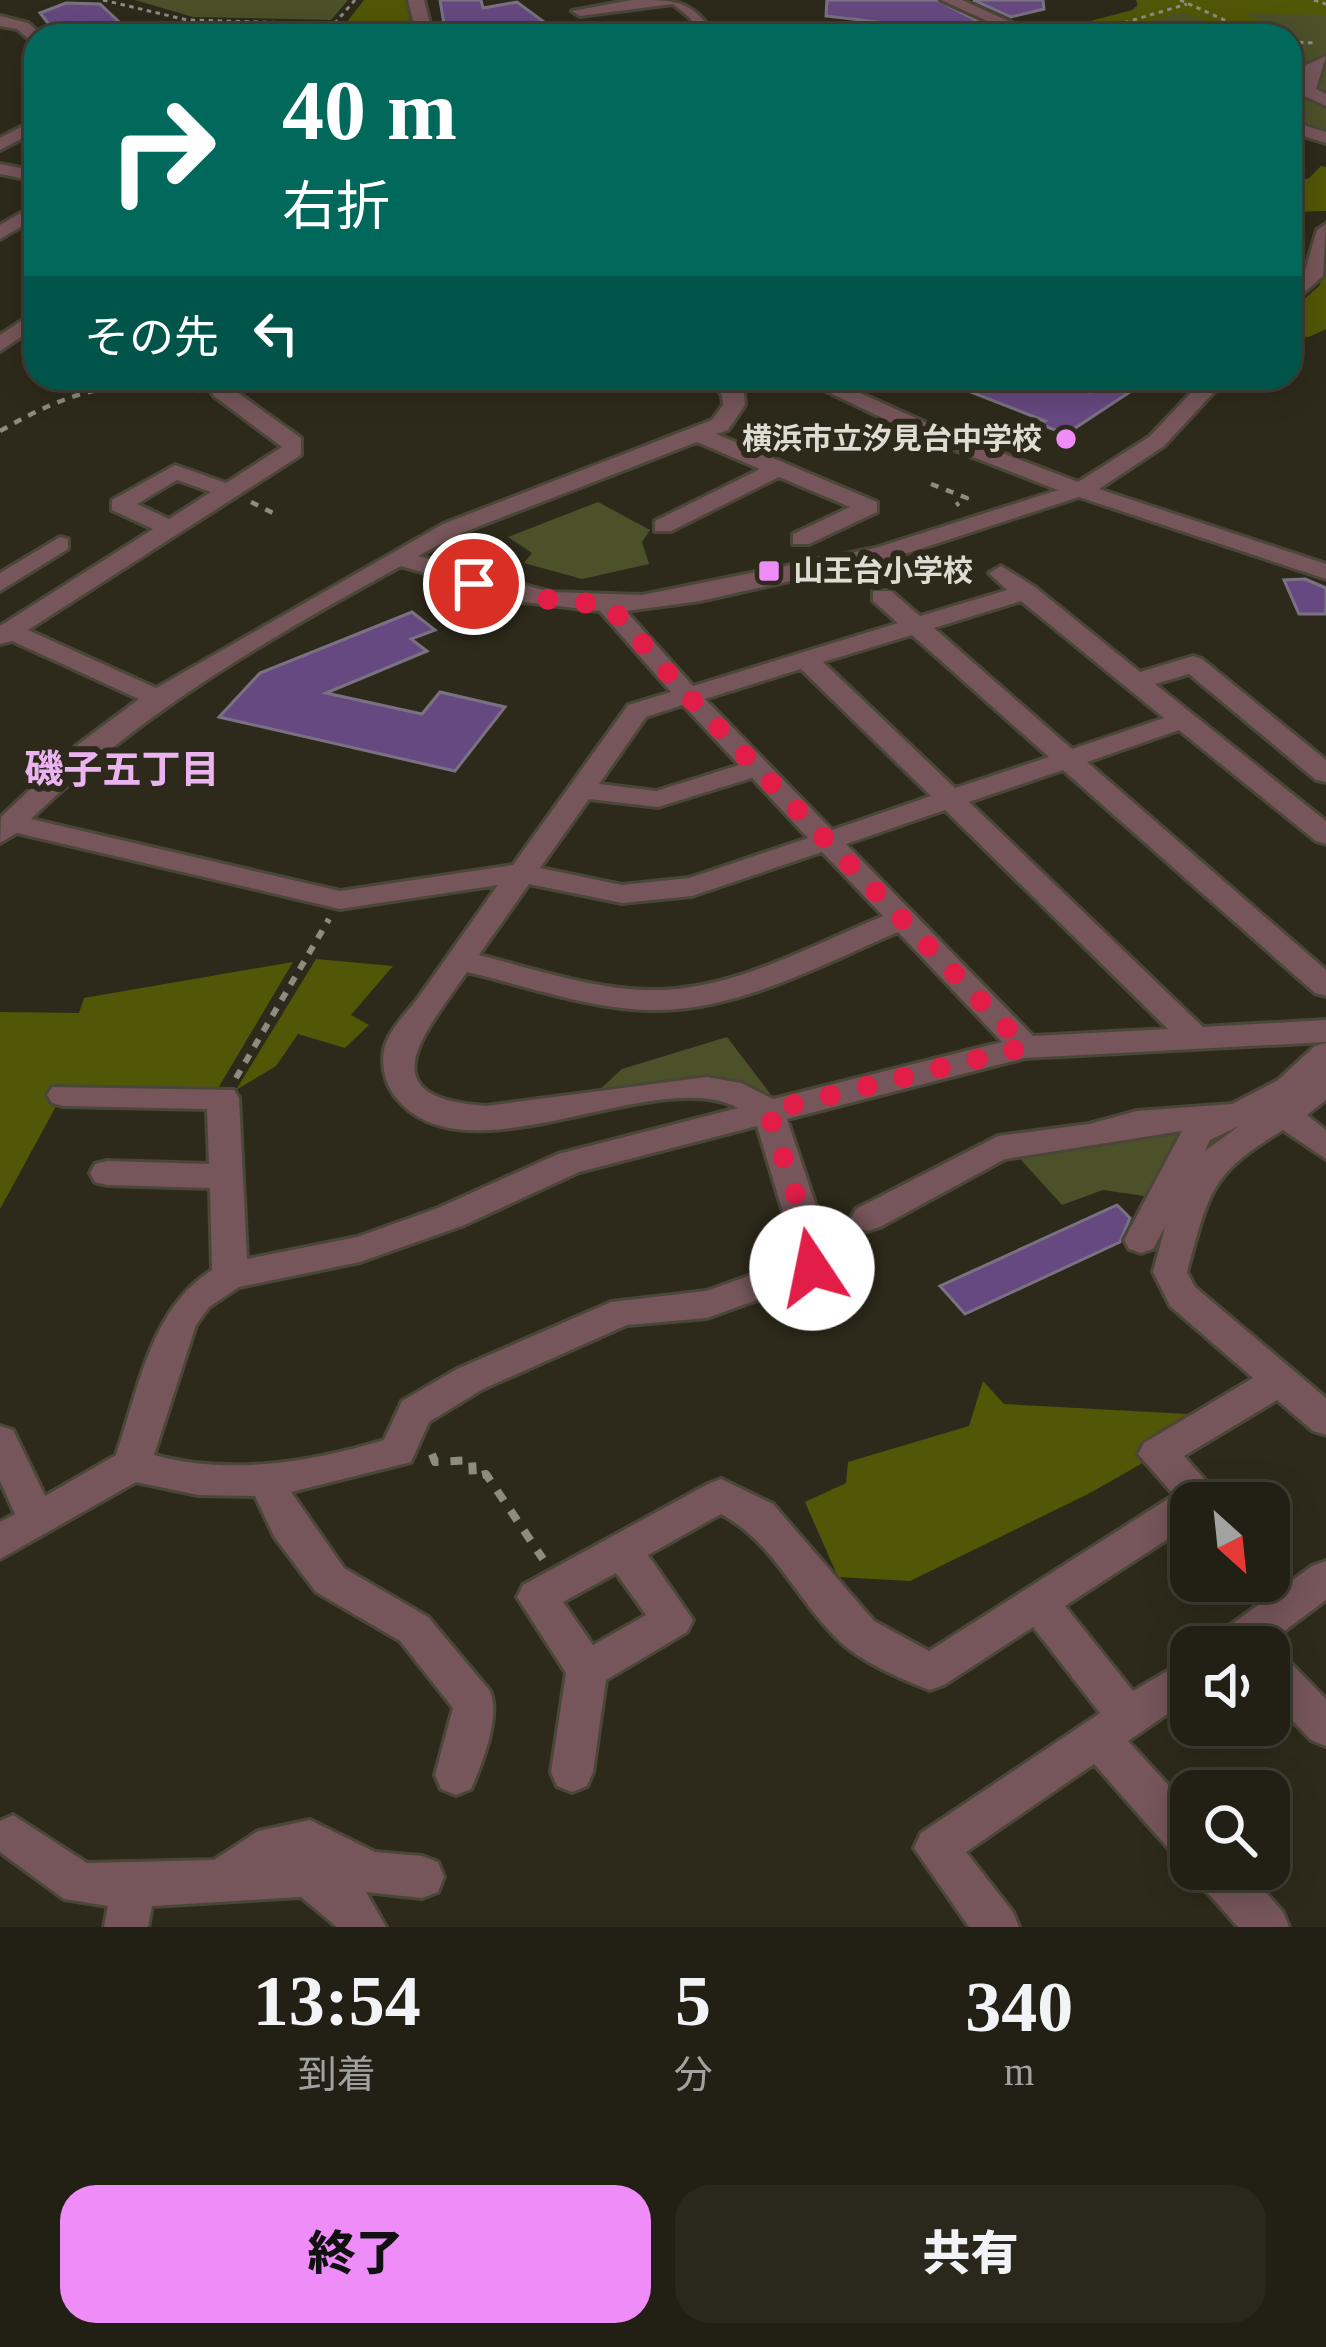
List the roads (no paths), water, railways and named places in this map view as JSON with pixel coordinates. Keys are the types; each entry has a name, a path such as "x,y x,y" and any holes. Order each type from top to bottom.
{"street":[{"path":"580,11 673,0 701,24"},
{"path":"949,0 1005,24"},
{"path":"1307,92 1312,68 1326,61"},
{"path":"1302,89 1326,101"},
{"path":"0,145 24,123"},
{"path":"1302,287 1313,276 1326,230"},
{"path":"1302,257 1318,260"},
{"path":"0,345 18,324"},
{"path":"8,627 172,529 239,496 288,456 293,443 234,390"},
{"path":"5,828 85,752 158,698 451,529 702,436 720,425 734,405 729,390"},
{"path":"836,390 1082,488 1326,572"},
{"path":"398,557 525,596 608,604 671,599 868,557 1082,488 1190,413 1207,390"},
{"path":"702,436 869,507 801,539"},
{"path":"663,526 776,470"},
{"path":"172,529 120,505 175,472 239,496"},
{"path":"0,584 60,544"},
{"path":"1001,573 1326,835"},
{"path":"131,1466 169,1478 267,1482 398,1451 415,1412 470,1379 622,1312 707,1304 812,1268 815,1254 768,1111 723,1088 640,1094 500,1117 457,1118 417,1106 400,1088 395,1067 400,1046 637,711 1025,592"},
{"path":"882,596 1326,986"},
{"path":"608,604 687,695 1025,1047"},
{"path":"8,627 158,698"},
{"path":"805,658 1196,1038"},
{"path":"1136,682 1193,664 1326,774"},
{"path":"5,828 340,900 521,873 622,894 692,887 1183,720"},
{"path":"581,789 658,799 757,768"},
{"path":"1285,802 1326,787"},
{"path":"460,961 647,1000 691,998 734,986 903,919"},
{"path":"0,1542 131,1466 180,1320 197,1297 230,1276 360,1249 450,1217 570,1162 1025,1047 1326,1031"},
{"path":"868,1218 998,1148 1088,1136 1136,1123 1238,1115 1289,1088 1326,1054"},
{"path":"1326,1082 1287,1116 1227,1151 1203,1173 1170,1272 1182,1296 1326,1420"},
{"path":"63,1095 223,1098 230,1276"},
{"path":"1141,1240 1198,1132 1224,1116"},
{"path":"1287,1116 1326,1147"},
{"path":"107,1173 225,1176"},
{"path":"572,1772 587,1670 537,1597 560,1584 722,1495 759,1514 860,1634 930,1672 1201,1496 1157,1454 1280,1380"},
{"path":"0,1441 36,1517"},
{"path":"267,1482 289,1526 330,1580 414,1629 475,1704 456,1774"},
{"path":"587,1670 674,1620 622,1550"},
{"path":"1275,1626 1326,1578"},
{"path":"1039,1604 1170,1810"},
{"path":"997,1927 935,1848 1170,1689"},
{"path":"1290,1692 1326,1727"},
{"path":"13,1836 80,1884 130,1906 217,1882 308,1875 347,1903 364,1927"},
{"path":"217,1882 273,1846 310,1841 371,1873 422,1877"},
{"path":"1234,1890 1267,1927"}],"place":[{"name":"横浜市立汐見台中学校","path":"1066,439"},
{"name":"山王台小学校","path":"769,571"}],"district":[{"name":"磯子五丁目","path":"122,769"}]}
